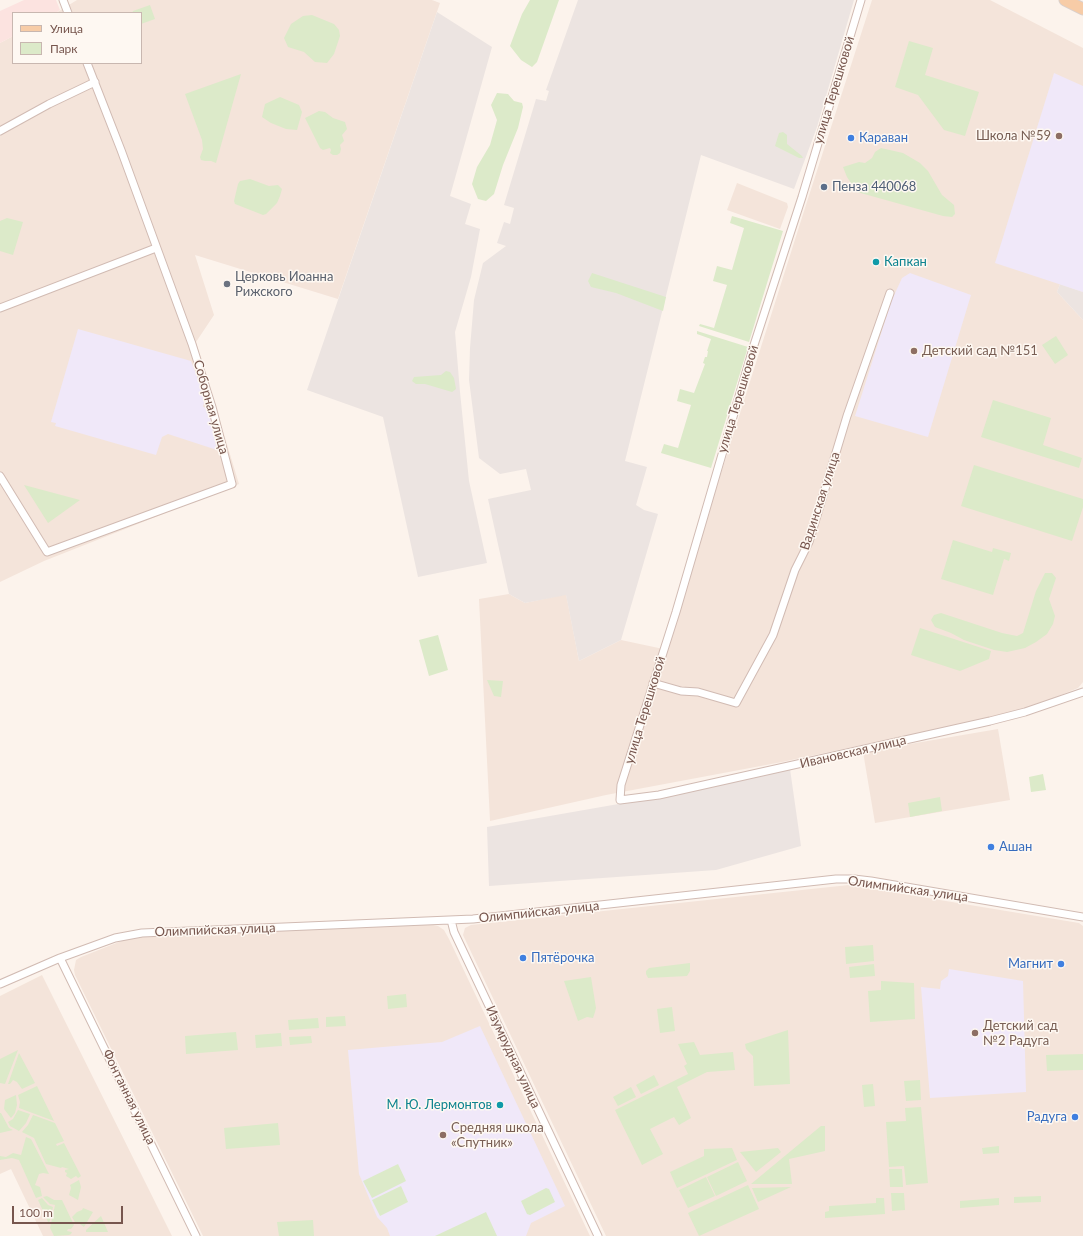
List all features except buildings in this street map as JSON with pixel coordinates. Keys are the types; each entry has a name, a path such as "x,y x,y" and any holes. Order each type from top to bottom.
{"main road":[{"path":"1065,0 1082,6"}],"street":[{"path":"63,0 68,12"},
{"name":"улица Терешковой","path":"620,800 621,785 861,0"},
{"name":"Соборная улица","path":"0,476 47,552 232,484 212,407 192,344 164,264 156,248 87,64"},
{"path":"0,131 49,104 95,82"},
{"path":"0,308 156,248"},
{"name":"Вадинская улица","path":"653,683 681,691 698,692 736,703 773,635 795,570 809,542 847,416 890,293"},
{"name":"Ивановская улица","path":"620,800 659,795 960,728 1026,712 1083,692"},
{"name":"Олимпийская улица","path":"0,984 60,958 115,938 142,933 451,920 822,881 854,879 1083,917"},
{"name":"Изумрудная улица","path":"451,920 457,938 598,1236"},
{"name":"Фонтанная улица","path":"60,958 196,1236"}],"shaded area":[{"path":"24,0 56,0 60,10 57,12 12,12 12,37 0,43 0,11"},
{"path":"77,0 432,0 440,3 338,299 195,255 214,315 196,342 239,484 44,561 0,582 0,43 12,37 12,64 142,64 142,12 58,12"},
{"path":"578,0 854,0 817,127 794,189 701,155 625,461 647,467 636,505 644,510 658,514 621,640 579,661 566,595 525,603 509,594 488,499 531,490 526,469 500,474 479,458 469,380 474,300 483,263 506,246 497,243 504,222 510,224 514,208 504,205 536,99 546,101 549,91 546,90"},
{"path":"872,0 990,0 1083,48 1083,292 1060,284 1057,292 1083,320 1083,682 1078,688 1022,711 782,762 606,795 490,821 479,599 509,594 525,603 566,594 579,661 621,640 668,650 685,587"},
{"path":"437,12 492,47 450,196 471,204 465,224 480,229 471,277 455,332 469,481 487,563 418,577 383,417 307,390"},
{"name":"Школа №59","path":"1054,73 1083,86 1083,292 995,263"},
{"path":"737,183 787,203 788,207 780,229 727,210"},
{"name":"Детский сад №151","path":"910,273 971,295 928,437 855,416 891,302 902,278"},
{"path":"1060,284 1083,292 1083,320 1057,292"},
{"path":"78,329 191,361 205,397 203,407 208,408 217,450 168,434 162,437 156,455 55,426 56,423 51,422"},
{"path":"998,729 1010,800 875,823 863,752"},
{"path":"790,769 801,846 716,870 489,886 487,827 647,799"},
{"path":"849,885 1079,923 1083,926 1083,1236 606,1236 463,935 465,928 471,925"},
{"path":"429,924 438,926 444,930 449,939 590,1236 203,1236 75,975 74,970 76,960 124,940 146,934"},
{"name":"Детский сад №2 Радуга","path":"949,969 1023,981 1026,1092 930,1098 921,987 940,989 941,981 948,976"},
{"path":"42,975 172,1236 43,1236 11,1169 0,1174 0,996"},
{"name":"Средняя школа «Спутник»","path":"480,1026 565,1206 531,1223 526,1236 390,1236 387,1228 377,1217 359,1174 348,1050 442,1042"}],"green space":[{"path":"530,0 559,0 537,62 532,67 521,60 510,46 522,14"},
{"path":"150,5 155,19 142,24 142,12 133,11"},
{"path":"312,15 334,24 339,30 340,36 334,54 327,63 315,62 304,52 288,47 284,38 291,24 303,16"},
{"path":"909,41 933,48 925,75 979,92 965,136 944,130 918,95 895,87"},
{"path":"241,74 216,163 201,160 200,157 203,149 202,140 185,94"},
{"path":"497,93 508,94 514,101 522,103 523,107 518,128 503,165 494,194 486,201 478,199 472,184 477,167 490,145 497,120 491,105"},
{"path":"280,97 299,105 302,112 297,130 286,129 271,123 262,117 265,104"},
{"path":"319,111 325,112 333,118 345,122 347,129 342,135 344,141 340,145 340,153 337,155 330,153 330,148 323,150 320,148 305,118"},
{"path":"783,132 787,135 787,144 803,158 799,158 775,146 779,133"},
{"path":"881,148 903,153 920,163 928,171 942,195 954,205 955,214 952,217 943,216 857,192 847,177 843,167 859,162 865,163"},
{"path":"250,179 269,186 278,185 282,189 277,203 266,214 263,215 235,204 234,201 238,184 240,181"},
{"path":"732,216 783,231 749,342 699,326 700,324 714,328 727,285 713,281 717,266 732,270 744,228 730,223"},
{"path":"7,218 23,222 13,255 0,251 0,221"},
{"path":"592,273 666,297 663,311 616,293 591,287 588,281"},
{"path":"697,331 748,347 711,468 661,453 664,444 678,448 691,405 677,401 680,389 694,393 705,364 703,363 705,357 707,357 707,351 711,339 697,334"},
{"path":"1056,336 1068,355 1055,364 1042,345"},
{"path":"446,371 450,372 454,378 456,389 452,392 425,384 416,384 412,381 414,377 441,375"},
{"path":"993,400 1051,418 1043,445 1082,458 1079,468 981,437"},
{"path":"974,465 1083,499 1083,507 1072,541 961,506"},
{"path":"24,485 80,500 48,523"},
{"path":"953,540 992,552 993,548 1011,553 1009,561 1004,559 993,595 941,579"},
{"path":"1045,573 1052,573 1056,578 1049,599 1055,616 1053,624 1047,634 1025,648 1007,652 994,650 964,640 935,627 931,620 934,615 941,613 1002,633 1017,636 1023,633 1036,591"},
{"path":"920,628 991,651 989,659 960,671 911,655"},
{"path":"438,635 448,670 429,676 419,640"},
{"path":"487,680 503,681 501,697 494,696"},
{"path":"1043,774 1046,790 1031,792 1029,777"},
{"path":"940,797 942,811 910,817 908,803"},
{"path":"873,945 874,961 846,964 845,947"},
{"path":"690,963 690,971 687,976 648,978 646,974 646,971 649,968"},
{"path":"874,964 875,976 850,978 849,967"},
{"path":"591,977 596,1008 595,1012 593,1018 587,1017 578,1021 564,981"},
{"path":"881,981 914,983 915,1019 870,1022 868,991 881,990"},
{"path":"406,994 407,1007 388,1009 387,996"},
{"path":"672,1007 675,1031 660,1033 657,1009"},
{"path":"345,1016 346,1026 326,1027 326,1017"},
{"path":"318,1018 319,1028 289,1030 288,1020"},
{"path":"788,1030 790,1084 754,1086 753,1056 746,1049 745,1044"},
{"path":"236,1032 238,1050 186,1054 185,1036"},
{"path":"281,1033 282,1046 256,1048 255,1035"},
{"path":"311,1036 312,1043 290,1045 289,1037"},
{"path":"694,1042 700,1055 733,1052 735,1070 707,1072 677,1087 691,1118 679,1125 674,1117 650,1129 663,1154 642,1165 615,1110 688,1074 684,1066 687,1064 678,1044"},
{"path":"18,1050 5,1084 0,1083 0,1059"},
{"path":"19,1053 35,1083 22,1089 17,1082 13,1080 10,1084 8,1084"},
{"path":"1083,1054 1083,1070 1047,1071 1046,1055"},
{"path":"654,1075 659,1085 641,1094 636,1085"},
{"path":"920,1080 921,1100 906,1101 904,1081"},
{"path":"873,1084 875,1106 864,1107 862,1085"},
{"path":"37,1086 54,1121 19,1108 20,1102 18,1095"},
{"path":"631,1087 636,1097 618,1106 613,1097"},
{"path":"16,1095 17,1105 15,1113 11,1118 4,1109 5,1100"},
{"path":"921,1107 928,1183 906,1185 904,1166 889,1167 886,1122 906,1121 905,1108"},
{"path":"18,1110 30,1114 26,1123 19,1131 10,1126 8,1122 13,1119"},
{"path":"0,1113 9,1128 13,1130 0,1133"},
{"path":"33,1115 55,1123 64,1141 56,1144 57,1146 64,1143 81,1176 78,1178 76,1176 71,1179 66,1176 67,1173 65,1172 65,1170 69,1169 46,1164 34,1138 22,1132 28,1125"},
{"path":"278,1123 280,1145 226,1149 224,1128"},
{"path":"821,1126 825,1126 825,1151 789,1159 792,1184 751,1184"},
{"path":"26,1137 31,1139 49,1174 39,1174 35,1185 40,1187 42,1196 36,1198 19,1160 12,1158 0,1160 0,1156 6,1157 13,1153 21,1155"},
{"path":"999,1146 999,1153 983,1154 982,1148"},
{"path":"732,1148 737,1160 677,1188 670,1172 704,1156 704,1149"},
{"path":"778,1148 781,1152 756,1172 740,1152"},
{"path":"738,1162 747,1181 716,1196 707,1177"},
{"path":"398,1164 406,1181 372,1198 363,1181"},
{"path":"889,1169 902,1169 903,1187 890,1187"},
{"path":"706,1177 715,1196 688,1208 679,1190"},
{"path":"79,1180 81,1187 78,1200 69,1195 71,1188 70,1185"},
{"path":"748,1185 759,1209 699,1236 688,1213"},
{"path":"401,1186 408,1202 380,1216 372,1200"},
{"path":"791,1187 758,1202 752,1188"},
{"path":"546,1188 549,1189 555,1202 530,1215 527,1214 521,1201"},
{"path":"891,1193 904,1193 905,1210 892,1211"},
{"path":"47,1196 54,1200 62,1200 74,1225 67,1231 72,1232 71,1234 54,1236 50,1228 55,1205 50,1204 43,1197"},
{"path":"1041,1196 1041,1202 1014,1203 1014,1197"},
{"path":"42,1198 48,1205 53,1207 49,1224 38,1200"},
{"path":"876,1198 884,1198 885,1214 825,1218 825,1212 829,1211 829,1206 876,1203"},
{"path":"999,1198 999,1205 960,1208 960,1201"},
{"path":"83,1208 93,1212 84,1227 80,1224 76,1224 72,1217"},
{"path":"486,1212 497,1236 435,1236"},
{"path":"101,1216 108,1232 86,1232 86,1230"},
{"path":"313,1220 314,1236 279,1236 277,1222"}],"place":[{"name":"Школа №59","path":"1059,136"},
{"name":"Караван","path":"851,138"},
{"name":"Пенза 440068","path":"824,187"},
{"name":"Капкан","path":"876,262"},
{"name":"Церковь Иоанна Рижского","path":"227,284"},
{"name":"Детский сад №151","path":"914,351"},
{"name":"Ашан","path":"991,847"},
{"name":"Пятёрочка","path":"523,958"},
{"name":"Магнит","path":"1061,964"},
{"name":"Детский сад №2 Радуга","path":"975,1033"},
{"name":"М. Ю. Лермонтов","path":"500,1105"},
{"name":"Радуга","path":"1075,1117"},
{"name":"Средняя школа «Спутник»","path":"443,1135"}]}
